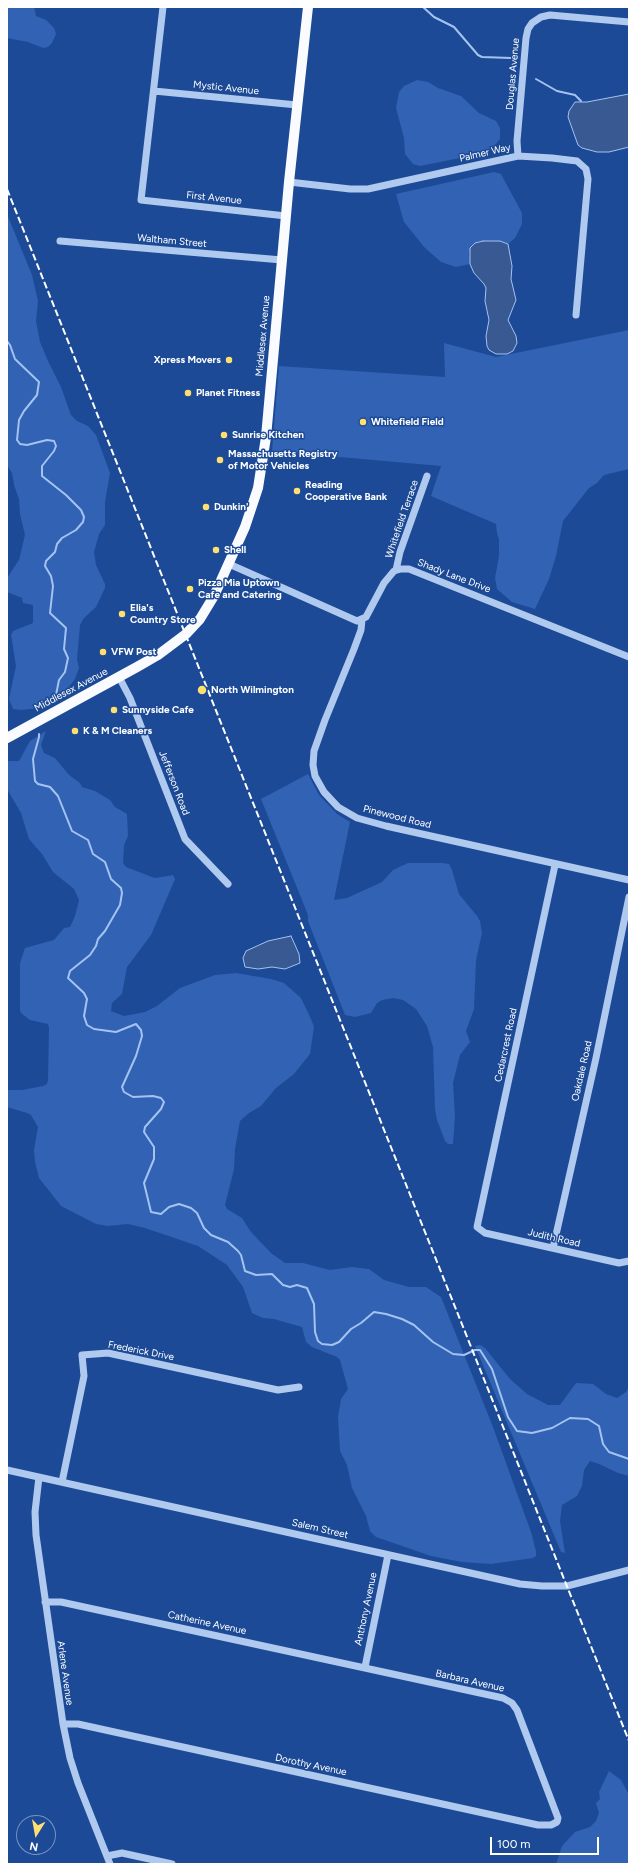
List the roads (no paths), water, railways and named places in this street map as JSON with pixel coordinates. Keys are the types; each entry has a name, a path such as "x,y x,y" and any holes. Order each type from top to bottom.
{"main road":[{"name":"Middlesex Avenue","path":"7,738 158,655 191,629 211,601 229,564 251,510 261,473 266,437 289,182 308,7"}],"street":[{"path":"154,90 163,7"},
{"name":"Douglas Avenue","path":"518,156 517,143 526,38 528,28 532,23 541,17 550,15 629,22"},
{"name":"Mystic Avenue","path":"154,90 297,105"},
{"name":"First Avenue","path":"154,90 141,200 286,216"},
{"name":"Palmer Way","path":"289,182 350,189 368,189 518,156 573,160 581,164 587,172 576,315"},
{"name":"Waltham Street","path":"60,241 282,260"},
{"name":"Whitefield Terrace","path":"396,570 400,552 427,476"},
{"path":"229,564 351,620 362,620 366,617 388,578 396,570"},
{"name":"Shady Lane Drive","path":"396,570 406,569 416,572 629,656"},
{"name":"Pinewood Road","path":"362,620 361,630 314,751 314,770 318,783 324,792 344,811 361,819 629,880"},
{"name":"Jefferson Road","path":"119,677 130,698 185,838 228,884"},
{"name":"Cedarcrest Road","path":"478,1229 476,1224 555,864"},
{"name":"Oakdale Road","path":"553,1248 596,1058 629,897"},
{"name":"Judith Road","path":"478,1229 491,1235 619,1263 628,1261"},
{"name":"Frederick Drive","path":"62,1482 84,1376 82,1355 108,1353 278,1390 299,1387"},
{"name":"Salem Street","path":"7,1470 489,1578 533,1586 567,1586 629,1570"},
{"name":"Arlene Avenue","path":"39,1477 35,1527 63,1724 76,1776 110,1864"},
{"name":"Anthony Avenue","path":"365,1667 388,1555"},
{"name":"Catherine Avenue","path":"45,1602 61,1602 365,1667"},
{"name":"Barbara Avenue","path":"365,1667 508,1700 517,1710 558,1814 558,1819 554,1823"},
{"name":"Dorothy Avenue","path":"63,1724 78,1724 538,1825 554,1823"},
{"path":"107,1856 122,1853 172,1864"}],"waterway":[{"path":"423,7 434,17 454,27 478,55 482,57 511,58"},
{"path":"536,79 557,91 575,95 581,101"},
{"path":"7,341 15,359 39,382 37,395 24,411 19,420 17,440 20,444 27,445 47,440 54,441 56,446 54,451 42,466 42,476 66,495 81,510 84,517 83,522 76,530 62,538 57,544 55,552 46,561 45,566 51,576 53,586 50,613 66,628 64,649 68,658 65,672 59,680 55,700"},
{"path":"39,734 33,759 35,781 38,784 50,787 58,796 72,831 88,840 93,854 105,862 111,879 121,888 122,893 120,905 105,931 98,939 96,946 90,955 70,971 68,978 84,993 87,999 84,1016 87,1025 94,1029 116,1032 136,1024 141,1030 142,1036 136,1056 122,1087 124,1092 133,1097 153,1096 161,1098 164,1102 161,1109 145,1127 144,1132 154,1147 154,1159 144,1183 151,1212 161,1214 169,1207 179,1204 191,1208 197,1213 204,1228 211,1235 228,1242 238,1251 241,1255 245,1271 256,1275 272,1274 283,1285 290,1287 297,1285 307,1288 314,1304 315,1332 318,1341 322,1344 332,1345 339,1342 351,1329 374,1312 402,1319 414,1325 433,1342 453,1354 464,1355 475,1350 480,1350 492,1369 508,1417 517,1431 532,1433 552,1428 570,1418 588,1419 599,1426 603,1444 609,1452 629,1459"}],"railway":[{"path":"7,189 629,1741"}],"place":[{"name":"Xpress Movers","path":"229,360"},
{"name":"Planet Fitness","path":"188,393"},
{"name":"Whitefield Field","path":"363,422"},
{"name":"Sunrise Kitchen","path":"224,435"},
{"name":"Massachusetts Registry of Motor Vehicles","path":"220,460"},
{"name":"Reading Cooperative Bank","path":"297,491"},
{"name":"Dunkin'","path":"206,507"},
{"name":"Shell","path":"216,550"},
{"name":"Pizza Mia Uptown Cafe and Catering","path":"190,589"},
{"name":"Elia's Country Store","path":"122,614"},
{"name":"VFW Post","path":"103,652"},
{"name":"North Wilmington","path":"202,690"},
{"name":"Sunnyside Cafe","path":"114,710"},
{"name":"K & M Cleaners","path":"75,731"}]}
